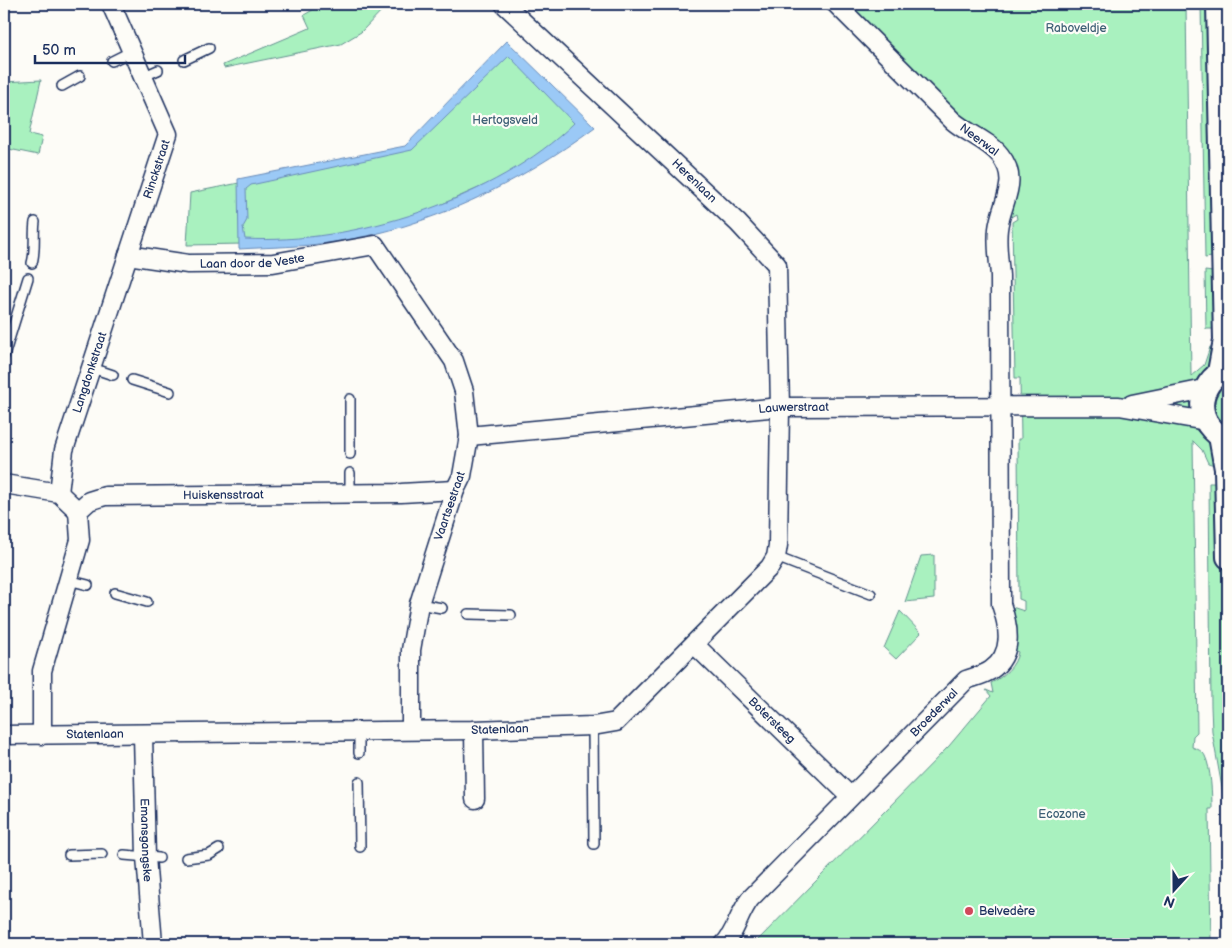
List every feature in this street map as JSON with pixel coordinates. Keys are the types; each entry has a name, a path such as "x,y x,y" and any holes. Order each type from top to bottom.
{"street":[{"name":"Rinckstraat","path":"111,4 130,52 150,73 168,134 128,254"},
{"name":"Herenlaan","path":"504,4 738,223 777,265 780,407"},
{"name":"Neerwal","path":"836,4 953,121 966,132 995,150 1008,169 1009,192 998,229 1000,406"},
{"path":"1218,4 1225,340 1218,377 1203,411 1218,432 1226,469 1228,556"},
{"name":"Laan door de Veste","path":"128,254 188,264 274,263 375,245"},
{"name":"Vaartsestraat","path":"375,245 454,361 464,391 469,436 462,476 455,490 419,604 411,650 411,730"},
{"name":"Langdonkstraat","path":"58,493 64,450 128,254"},
{"name":"Lauwerstraat","path":"469,436 780,407 1000,406 1033,408 1119,406 1218,377"},
{"name":"Broederwal","path":"724,944 730,939 740,911 750,899 966,680 990,671 999,663 1006,650 1009,631 1001,604 1000,406"},
{"name":"Lauwerstraat","path":"1119,406 1218,432"},
{"path":"776,557 778,545 780,407"},
{"path":"4,484 58,493 78,511 80,540 42,671 42,735"},
{"name":"Huiskensstraat","path":"78,511 89,501 105,496 350,494 455,490"},
{"name":"Statenlaan","path":"4,735 474,730 593,726 616,722 770,567 776,557"},
{"name":"Botersteeg","path":"694,644 850,796"},
{"path":"474,730 475,799"},
{"name":"Emansgangske","path":"143,735 152,857 153,944"}],"lane":[{"path":"184,60 209,48"},
{"path":"112,61 130,52"},
{"path":"62,86 80,76"},
{"path":"32,263 35,252 33,234 35,222"},
{"path":"4,356 28,278"},
{"path":"92,368 113,375"},
{"path":"132,380 170,392"},
{"path":"350,399 350,454"},
{"path":"350,473 350,494"},
{"path":"776,557 872,594"},
{"path":"68,580 88,585"},
{"path":"115,593 147,602"},
{"path":"419,604 442,608"},
{"path":"468,614 511,615"},
{"path":"593,726 594,844"},
{"path":"359,730 359,754"},
{"path":"359,782 360,847"},
{"path":"186,858 209,854 219,849"},
{"path":"69,855 102,854"},
{"path":"124,855 152,857"}],"green space":[{"path":"323,4 332,4 342,9 346,4 387,5 361,32 341,44 224,68 223,65 310,28 304,15"},
{"name":"Ecozone","path":"844,4 1186,4 1191,376 1204,365 1210,347 1214,346 1217,357 1198,380 1191,385 1192,426 1210,444 1218,466 1208,463 1202,450 1193,441 1197,732 1193,736 1192,747 1204,754 1209,767 1211,782 1212,809 1209,809 1211,944 754,944 949,746 991,696 986,690 993,693 991,683 1008,671 1015,662 1018,652 1015,650 1017,626 1009,606 1024,611 1024,601 1019,599 1018,439 1021,439 1020,378 1015,378 1012,222 1017,219 1016,214 1009,218 1017,189 975,129 980,127 962,119"},
{"path":"1201,4 1215,4 1212,257 1205,258"},
{"name":"Hertogsveld","path":"507,49 585,126 510,174 395,225 299,243 187,245 190,193 406,149"},
{"path":"41,80 29,134 42,137 38,155 4,148 4,82"},
{"path":"1205,271 1213,272 1214,329 1206,329"},
{"path":"1228,384 1228,427 1218,417 1215,406 1218,394"},
{"path":"1209,483 1220,483 1222,510 1228,707 1224,719 1223,793 1212,732"},
{"path":"934,555 934,599 905,602 921,556"},
{"path":"900,611 921,633 896,659 884,648"}],"water":[{"path":"507,41 595,127 566,148 504,185 471,201 404,226 322,244 239,249 238,179 405,146","holes":["509,56 574,123 542,150 505,174 464,195 421,212 376,225 331,234 287,239 245,239 243,227 247,220 246,189 251,185 412,150"]}],"place":[{"name":"Belvedère","path":"969,911"}],"park label":[{"name":"Raboveldje","path":"1076,28"}]}
